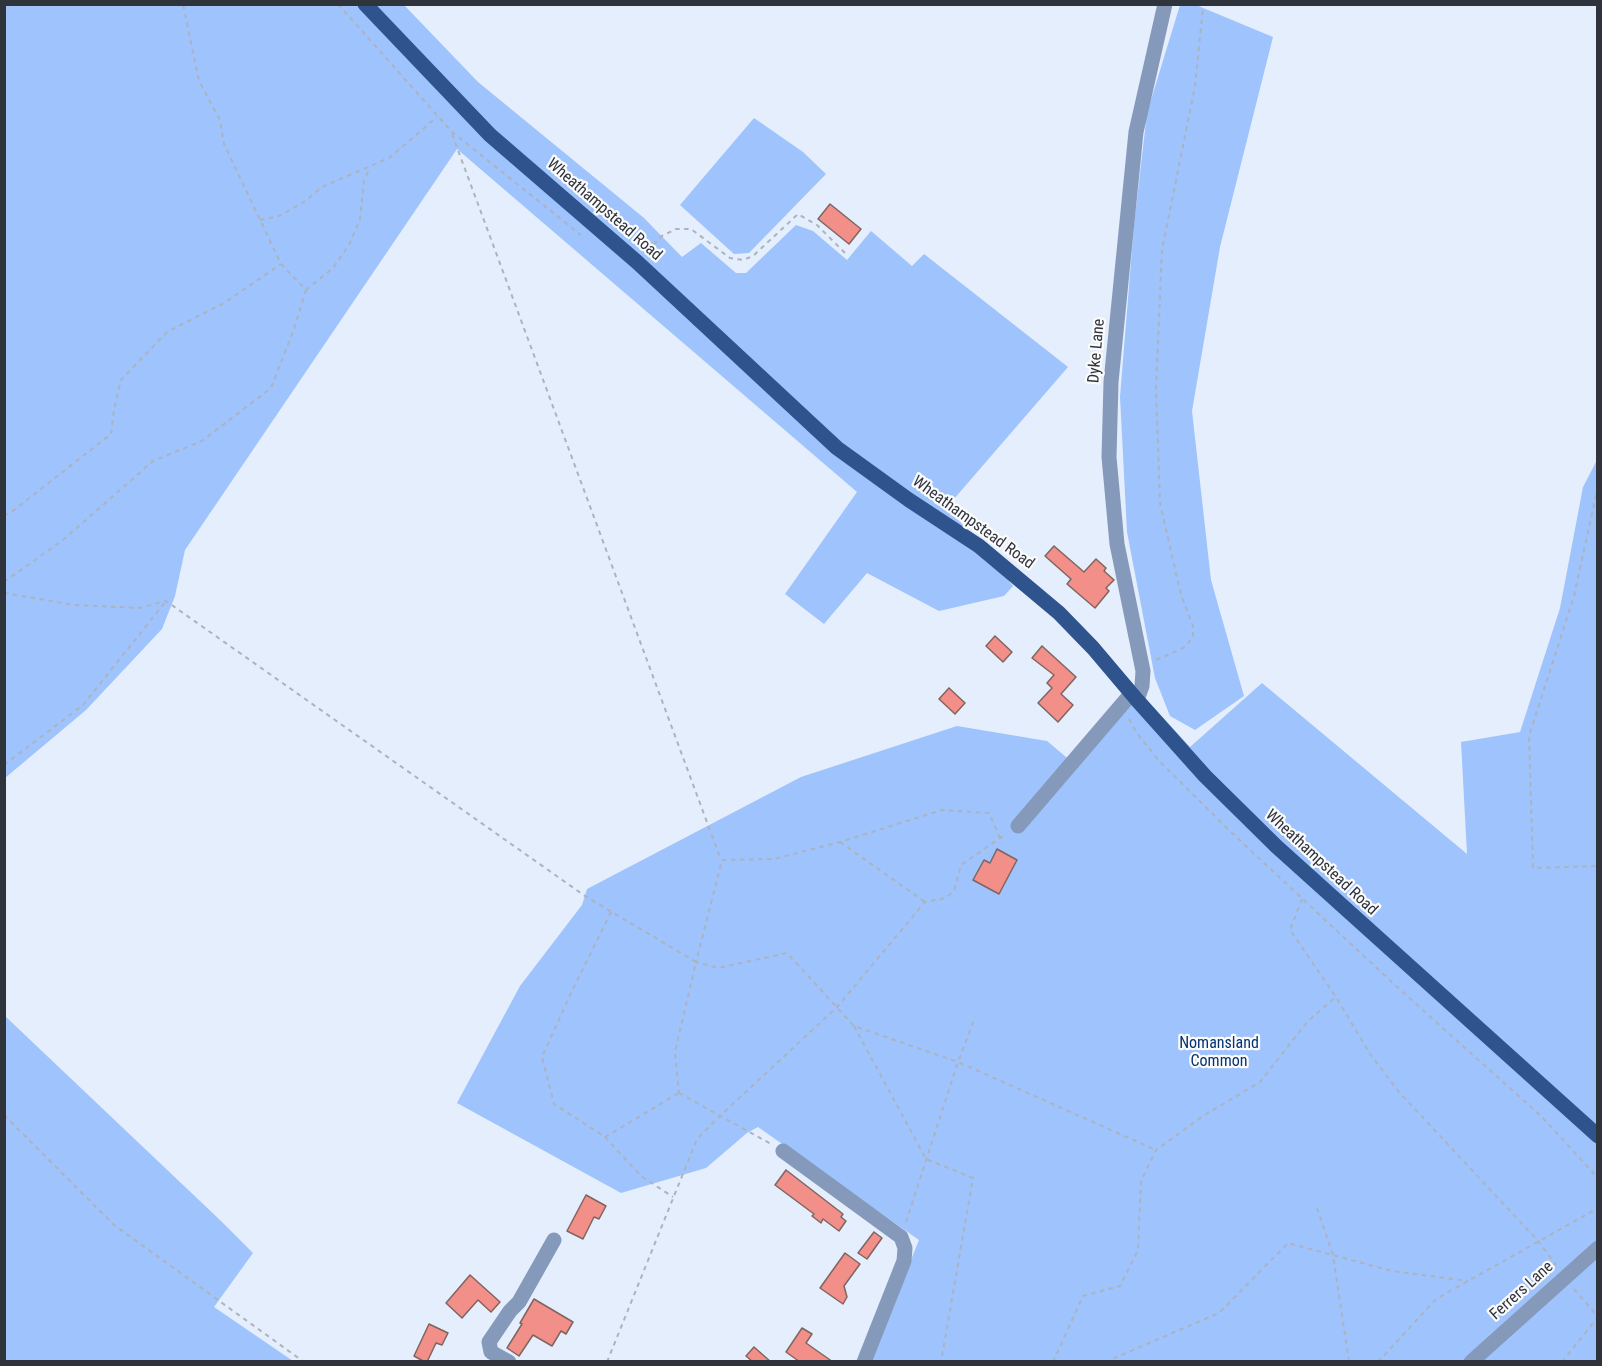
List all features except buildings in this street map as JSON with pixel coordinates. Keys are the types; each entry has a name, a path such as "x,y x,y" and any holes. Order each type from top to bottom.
{"main road":[{"name":"Wheathampstead Road","path":"365,4 426,71 490,135 637,262 837,448 909,500 980,546 1059,613 1093,648 1130,699 1276,846 1598,1136"}],"street":[{"name":"Dyke Lane","path":"1130,699 1142,686 1143,666 1117,544 1109,457 1111,382 1136,132 1165,4"},
{"path":"1018,826 1130,699"},
{"path":"783,1151 901,1237 905,1248 904,1261 864,1362"},
{"path":"509,1362 491,1352 489,1342 519,1302 554,1240"},
{"name":"Ferrers Lane","path":"1471,1362 1598,1248"}],"path":[{"path":"183,4 200,81 220,120 224,144 281,264 306,290"},
{"path":"1143,666 1185,647 1193,637 1193,626 1181,595 1160,503 1156,389 1162,250 1195,86 1203,8"},
{"path":"260,220 279,216 322,187 389,158 438,116"},
{"path":"451,131 722,860 675,1052 679,1094"},
{"path":"4,582 63,540 153,461 202,441 271,388 294,329 306,290 333,268 349,245 360,219 364,180 371,166"},
{"path":"637,262 662,236 676,228 691,229 729,258 743,260 753,256 798,214 817,225 848,256"},
{"path":"4,515 9,514 111,434 121,380 167,332 224,303 281,264"},
{"path":"1598,486 1574,596 1529,736 1533,868 1598,866"},
{"path":"4,593 74,605 140,608 159,601 166,601 585,896 696,962 718,969 787,953 854,1026 926,1159 973,1178 941,1362"},
{"path":"4,765 83,705 166,601"},
{"path":"1130,699 1136,732 1160,762 1302,899 1540,1115 1598,1178"},
{"path":"722,860 774,859 840,842 942,810 989,813 1000,838"},
{"path":"607,1362 697,1139 837,1007 925,902 946,898 954,891 961,865 1018,826"},
{"path":"840,842 925,902"},
{"path":"1302,899 1290,930 1336,997 1370,1054 1399,1092 1539,1242 1598,1317 1562,1362"},
{"path":"611,912 542,1057 554,1104 605,1137 640,1176 674,1198"},
{"path":"1053,1362 1083,1296 1120,1286 1138,1250 1141,1181 1156,1150 1203,1116 1260,1082 1308,1021 1336,997"},
{"path":"901,1237 975,1017"},
{"path":"854,1026 958,1062 1156,1150"},
{"path":"605,1137 679,1094"},
{"path":"679,1094 783,1151"},
{"path":"4,1114 114,1225 304,1362"},
{"path":"1317,1208 1333,1256 1349,1362"},
{"path":"1378,1362 1436,1299 1598,1208"},
{"path":"1105,1362 1219,1313 1288,1244 1392,1271 1467,1281"}],"green space":[{"path":"5,5 404,5 478,82 644,218 682,257 701,243 736,273 746,273 796,225 813,231 847,260 871,231 912,266 924,254 1068,367 947,507 1013,586 1004,596 939,611 867,573 824,624 785,594 857,492 457,149 185,550 175,596 162,629 86,710 5,778"},
{"path":"1180,5 1196,5 1273,37 1220,247 1192,411 1211,580 1244,696 1195,730 1170,716 1155,678 1127,532 1120,397 1134,225 1147,113"},
{"path":"754,118 803,152 826,174 749,253 734,254 680,205"},
{"name":"Nomansland Common","path":"1597,460 1597,1361 870,1361 919,1240 758,1127 747,1133 706,1168 621,1193 457,1103 520,986 582,905 587,889 801,777 957,726 1047,741 1072,762 1134,686 1190,747 1262,683 1467,854 1461,742 1520,732 1560,608 1583,487"},
{"path":"5,1016 253,1253 214,1307 293,1361 5,1361"}]}
